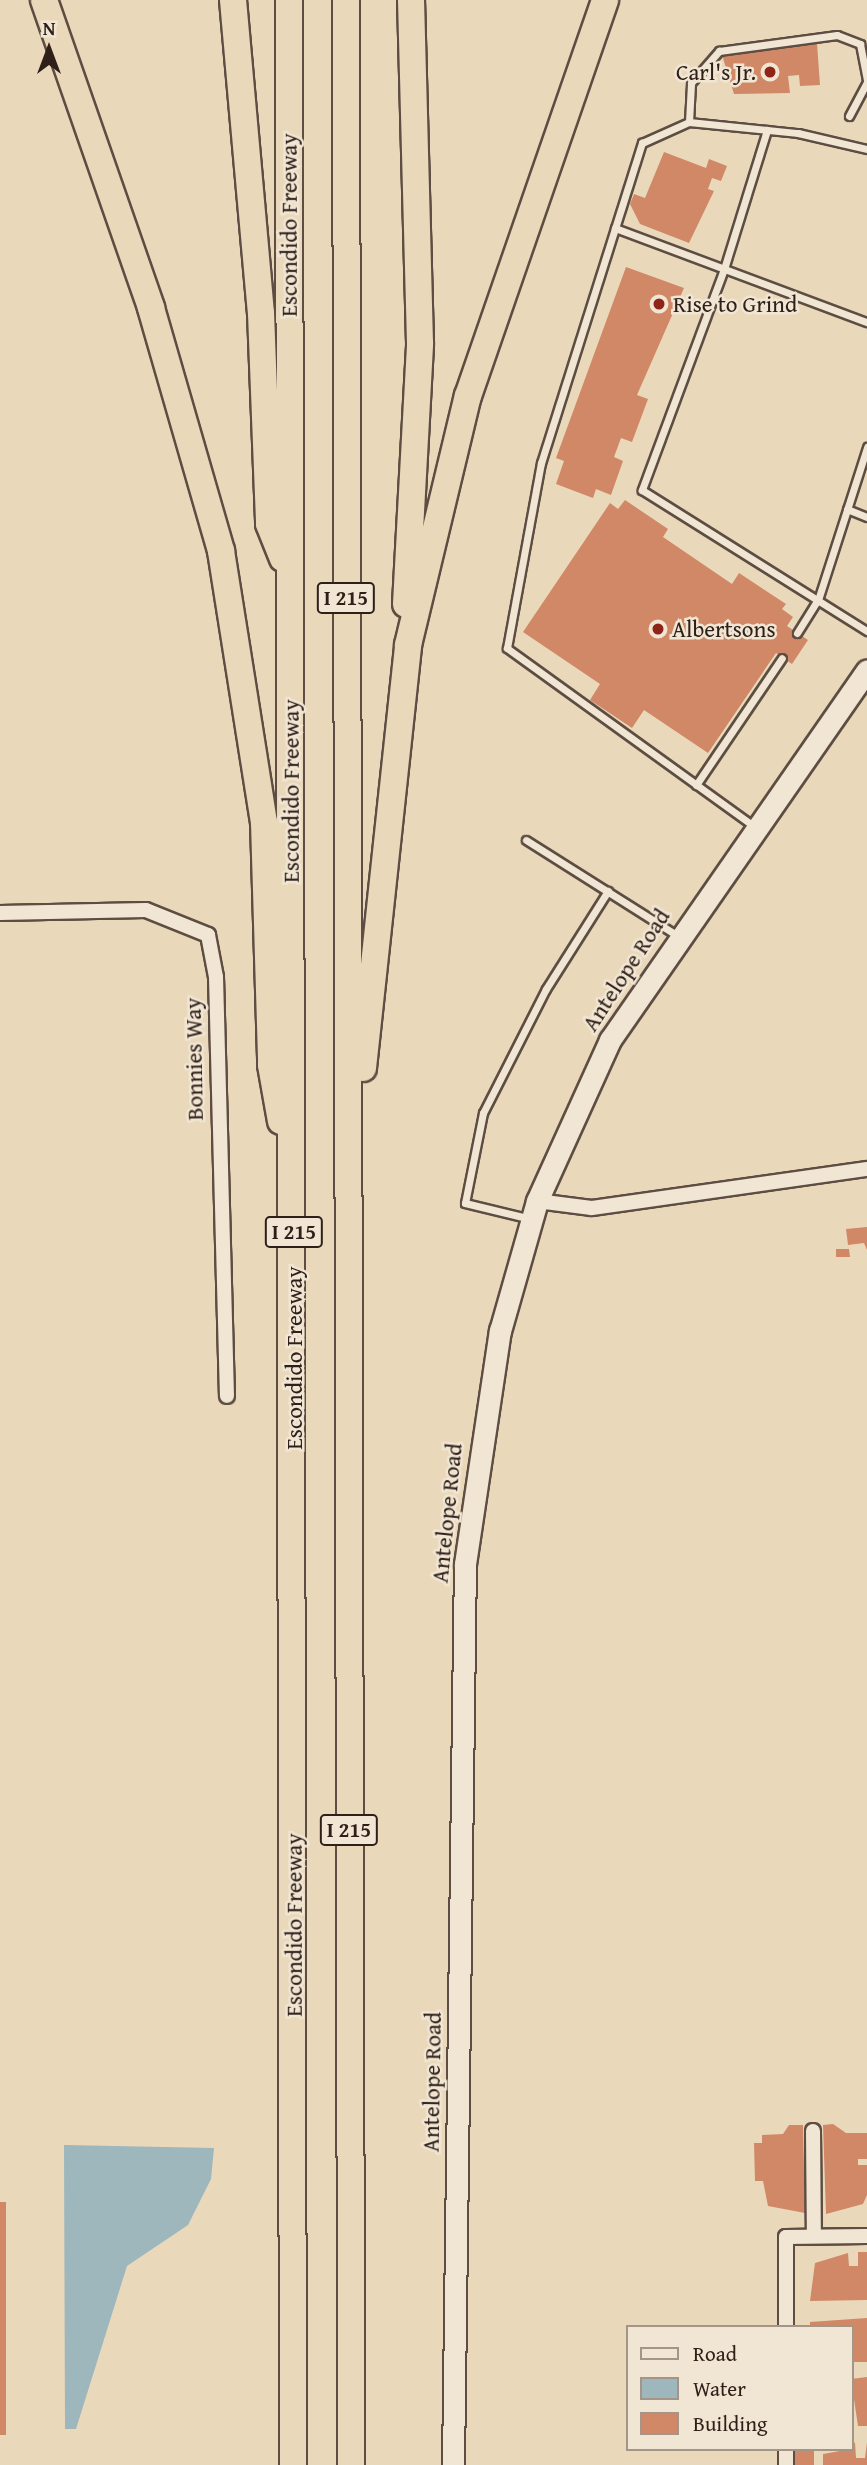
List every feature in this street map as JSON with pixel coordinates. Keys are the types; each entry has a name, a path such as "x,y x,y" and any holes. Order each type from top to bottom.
{"highway":[{"path":"44,0 151,308 221,551 264,822 271,1065 294,1193"},
{"path":"233,0 261,313 269,524 288,571"},
{"name":"Escondido Freeway","path":"289,0 288,571 294,1193 293,2465"},
{"name":"I 215","path":"346,0 351,2465"},
{"path":"350,1196 408,645 420,343 411,0"},
{"path":"408,645 468,396 605,0"}],"main road":[{"name":"Antelope Road","path":"453,2465 465,1564 500,1331 534,1210 579,1097 678,936 867,670"}],"street":[{"name":"Bonnies Way","path":"0,913 146,910 208,935 216,977 227,1396"},
{"path":"534,1210 592,1208 867,1169"},
{"path":"813,2131 814,2236"},
{"path":"786,2325 786,2236 867,2236"}],"lane":[{"path":"689,122 691,83 719,51 837,35 860,44 867,81 849,116"},
{"path":"755,827 507,648 541,463 642,143 689,122 767,130 867,149"},
{"path":"767,130 724,269 642,490 867,631"},
{"path":"615,228 867,322"},
{"path":"797,633 818,600 867,447"},
{"path":"847,509 867,517"},
{"path":"696,785 782,658"},
{"path":"526,840 678,936"},
{"path":"534,1210 465,1203 483,1113 546,989 608,891"}],"water":[{"path":"64,2145 214,2148 211,2179 188,2225 127,2266 76,2429 65,2429"}],"building":[{"path":"817,43 820,85 800,86 799,75 788,76 790,93 734,94 722,55"},
{"path":"664,152 706,168 709,159 727,166 721,181 712,178 708,189 714,191 689,243 640,224 630,204 634,194 645,198"},
{"path":"626,267 684,288 637,395 648,399 632,442 621,438 614,457 623,461 611,495 596,489 593,498 556,484 564,461 556,458"},
{"name":"Albertsons","path":"625,500 668,529 663,537 732,584 739,573 786,604 782,609 793,617 787,626 808,640 792,664 776,653 708,753 644,710 632,728 590,700 600,684 523,632 610,503 618,509"},
{"path":"867,1227 867,1250 864,1243 848,1245 846,1229"},
{"path":"836,1249 849,1249 850,1257 836,1257"},
{"path":"833,2124 846,2133 867,2133 867,2159 858,2159 858,2165 867,2165 867,2195 863,2204 826,2214 823,2125"},
{"path":"789,2125 803,2125 805,2213 768,2206 763,2181 755,2181 754,2143 762,2143 762,2135 783,2134"},
{"path":"0,2202 6,2202 6,2435 0,2435"},
{"path":"858,2252 867,2252 867,2300 810,2301 815,2263 848,2253 849,2266 858,2266"},
{"path":"867,2318 867,2362 853,2362 853,2325 810,2325 810,2322"},
{"path":"867,2377 867,2426 858,2426 853,2379"},
{"path":"855,2442 856,2458 865,2458 867,2442 867,2465 823,2465 823,2454 853,2451"},
{"path":"792,2451 814,2451 814,2465 792,2465"}],"place":[{"name":"Carl's Jr.","path":"770,72"},
{"name":"Rise to Grind","path":"659,304"},
{"name":"Albertsons","path":"658,629"}]}
